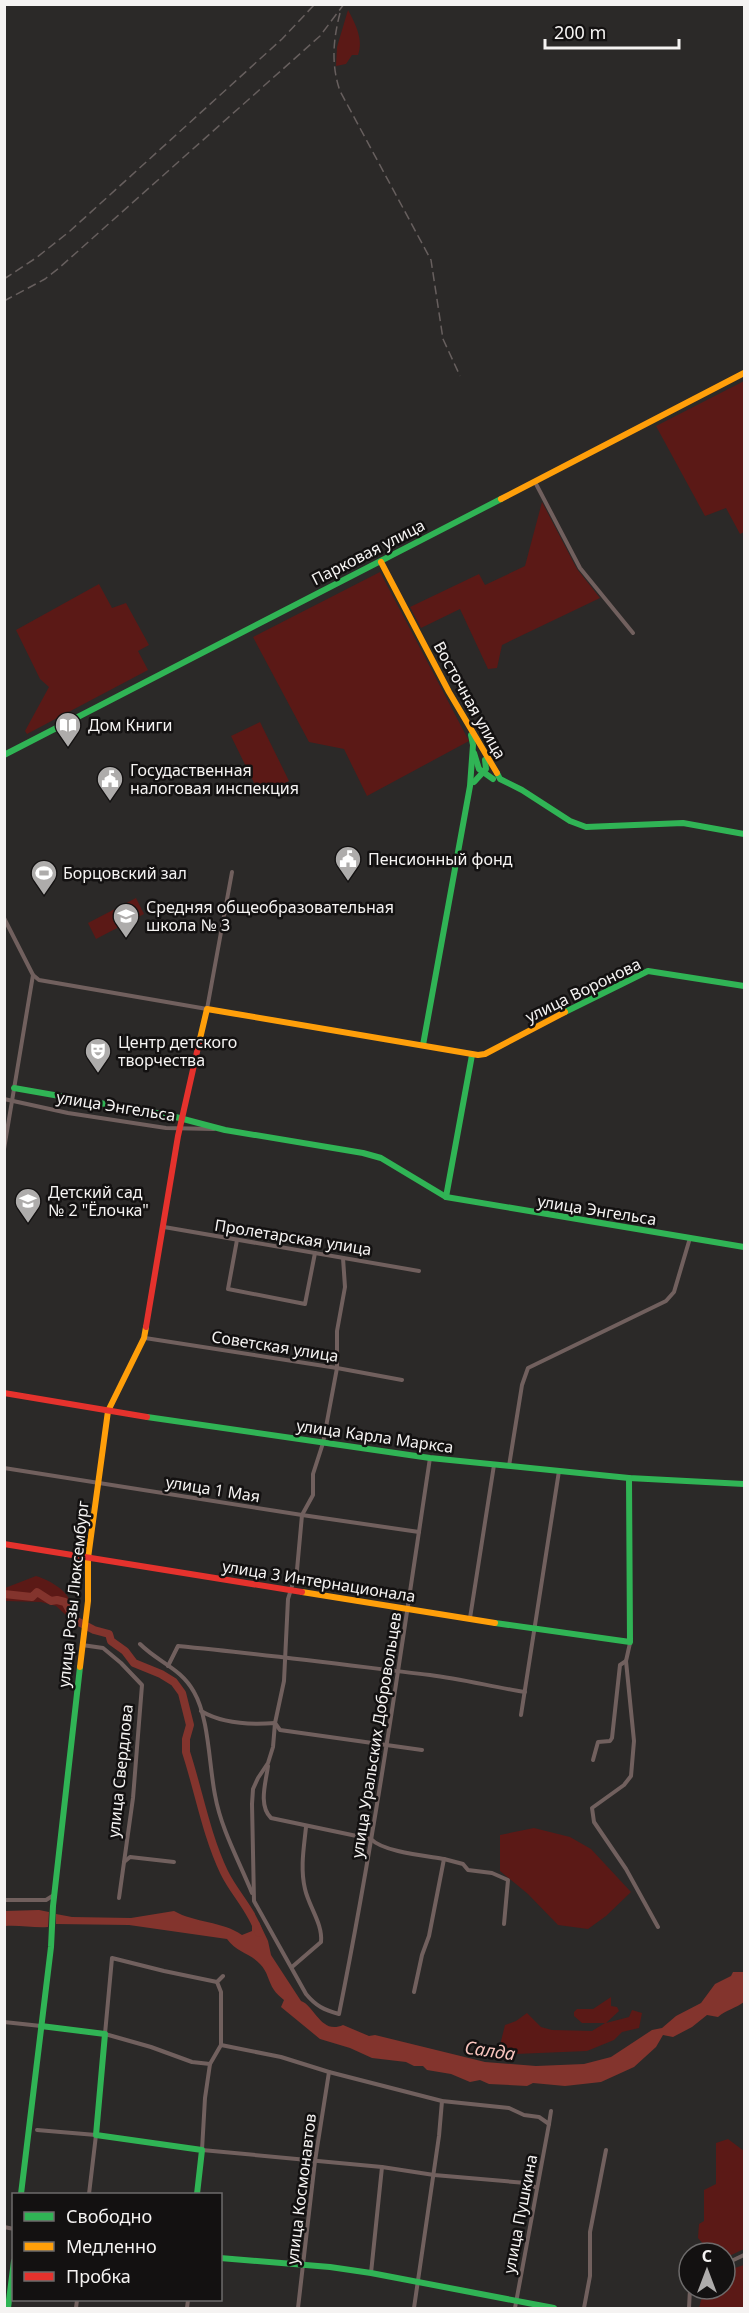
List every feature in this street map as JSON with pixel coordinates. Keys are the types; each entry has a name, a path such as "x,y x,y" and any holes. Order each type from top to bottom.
{"street":[{"name":"Парковая улица","path":"4,755 744,374"},
{"path":"535,482 580,568 633,633"},
{"name":"Восточная улица","path":"381,562 496,779 522,790 570,821 586,826 683,823 744,834"},
{"path":"470,730 477,765 483,773 496,779"},
{"path":"423,1045 472,784 470,776 472,747"},
{"path":"477,765 489,765"},
{"path":"470,776 477,765"},
{"path":"472,784 489,765"},
{"path":"472,784 496,779"},
{"path":"4,918 33,975 39,980 207,1009 231,872"},
{"name":"улица Воронова","path":"207,1009 472,1055 485,1054 648,971 744,986"},
{"path":"4,1149 33,975"},
{"name":"улица Розы Люксембург","path":"21,2193 88,1601 88,1558 108,1411 144,1338 179,1129 207,1009"},
{"path":"446,1197 472,1055"},
{"name":"улица Энгельса","path":"15,1088 182,1118 225,1130 363,1153 381,1158 446,1197 744,1247"},
{"name":"улица Энгельса","path":"4,1099 18,1104 68,1113 179,1129 225,1130"},
{"name":"Пролетарская улица","path":"163,1227 419,1271"},
{"path":"509,1467 524,1375 528,1368 666,1301 674,1292 690,1238"},
{"path":"237,1240 228,1288 305,1304 315,1253"},
{"path":"343,1258 345,1287 337,1331 337,1368 324,1443 313,1474 313,1495 303,1515 300,1549 292,1591 288,1599 284,1681 275,1723 273,1747 268,1763 264,1802 266,1813 271,1818 371,1839 375,1844 463,1864 468,1870 492,1873 508,1880 504,1924"},
{"name":"Советская улица","path":"144,1338 402,1380"},
{"name":"улица Карла Маркса","path":"4,1393 108,1411 430,1458 629,1478 744,1484"},
{"name":"улица Уральских Добровольцев","path":"292,1967 314,2004 324,2010 339,2014 364,1886 399,1673 430,1458"},
{"path":"470,1618 494,1465"},
{"name":"улица 1 Мая","path":"4,1468 419,1532"},
{"path":"521,1715 559,1471"},
{"path":"629,1478 630,1642 626,1661 634,1741 631,1776 624,1785 592,1808 594,1822 626,1869 658,1927"},
{"name":"улица 3 Интернационала","path":"4,1544 292,1591 630,1642"},
{"path":"140,1644 151,1655 180,1671 195,1692 201,1710 214,1793 221,1821 254,1896"},
{"name":"улица Свердлова","path":"82,1645 103,1648 142,1684 133,1798 118,1898"},
{"path":"168,1666 178,1646 285,1656 432,1676 525,1692"},
{"path":"593,1760 598,1742 610,1741 612,1738 621,1665 626,1661"},
{"path":"201,1710 212,1717 223,1720 255,1725 275,1723"},
{"path":"275,1723 280,1730 422,1750"},
{"path":"268,1763 253,1789 254,1901 292,1967 321,1942 322,1932 309,1905 304,1885 302,1860 306,1827"},
{"path":"124,1862 130,1857 174,1862"},
{"path":"414,1992 422,1955 429,1936 444,1859"},
{"path":"4,1900 46,1900 54,1895"},
{"path":"89,2193 112,1958 217,1982"},
{"path":"217,1982 223,1976"},
{"path":"197,2193 210,2064 220,2045 221,1992 217,1982"},
{"path":"4,2022 105,2034 192,2062 210,2064"},
{"path":"220,2045 281,2057 329,2072 442,2101 509,2108 524,2115 539,2117 549,2124"},
{"name":"улица Космонавтов","path":"298,2308 315,2161 329,2072"},
{"path":"414,2308 420,2283 442,2101"},
{"name":"улица Пушкина","path":"515,2305 551,2111"},
{"path":"37,2130 96,2135 202,2150 526,2183 537,2188"},
{"path":"584,2308 590,2276 590,2232 606,2150"},
{"path":"371,2273 382,2167"},
{"path":"222,2258 371,2273 515,2305 554,2308"},
{"path":"8,2308 12,2277"}],"shaded area":[{"path":"348,10 358,32 360,49 358,55 352,55 346,64 336,66 337,47"},
{"path":"744,381 744,532 740,534 726,508 705,516 656,426"},
{"path":"542,502 577,569 600,598 502,645 497,668 488,669 460,609 421,628 410,607 479,574 485,585 525,566"},
{"path":"380,572 469,741 367,796 344,749 309,742 253,637"},
{"path":"99,584 112,608 126,603 149,645 138,651 148,670 27,734 25,731 49,687 40,679 16,630"},
{"path":"260,722 289,781 260,795 231,736"},
{"path":"136,898 144,914 96,939 88,923"},
{"path":"36,1576 57,1586 68,1597 71,1610 68,1617 56,1606 41,1602 5,1601 5,1588"},
{"path":"534,1828 570,1837 591,1849 631,1892 606,1916 588,1929 558,1925 528,1894 500,1871 500,1835"},
{"path":"5,1911 49,1912 48,1927 5,1926"},
{"path":"174,1911 226,1927 242,1935 252,1931 252,1924 259,1922 268,1941 271,1955 301,2001 329,2026 343,2025 369,2036 375,2035 485,2062 536,2066 584,2064 611,2057 652,2030 662,2028 676,2016 701,2003 715,1984 731,1976 733,1972 744,1972 744,2002 718,2017 707,2015 692,2027 673,2037 663,2035 656,2047 634,2067 601,2082 565,2086 533,2083 527,2086 489,2084 480,2080 470,2082 451,2074 427,2070 423,2066 372,2058 350,2048 320,2039 281,2007 284,2000 274,1990 260,1964 227,1939 129,1925 56,1924 56,1914 72,1917 131,1918"},
{"path":"611,1997 611,2006 617,2007 619,2011 606,2023 629,2017 632,2010 642,2013 639,2028 622,2032 614,2040 587,2051 515,2054 499,2049 505,2025 527,2013 541,2027 552,2030 592,2031 605,2023 582,2023 574,2016 574,2012 577,2009 593,2009"},
{"path":"728,2139 744,2151 744,2249 737,2252 737,2241 701,2241 698,2238 699,2224 704,2221 704,2190 716,2184 716,2143"},
{"path":"744,2265 744,2308 699,2308 701,2301 737,2301 737,2267"}],"waterway":[{"name":"Салда","path":"4,1594 32,1597 37,1592 51,1601 65,1602 75,1620 94,1630 109,1634 111,1641 125,1651 134,1663 174,1682 182,1693 190,1725 186,1739 186,1752 212,1843 224,1872 252,1917 259,1933"}],"railway":[{"path":"4,279 36,258 70,231 282,39 315,4"},
{"path":"4,301 45,279 59,268 320,36 344,4"},
{"path":"340,13 334,52 335,72 340,91 431,260 443,339 460,376"}],"traffic: fast":[{"path":"4,755 501,499"},
{"path":"423,1045 470,786 473,745 471,735"},
{"path":"474,753 479,769 493,779"},
{"path":"474,782 486,769 485,760"},
{"path":"497,773 500,779 522,790 570,821 586,827 683,823 744,834"},
{"path":"565,1012 648,971 744,986"},
{"path":"446,1197 472,1055"},
{"path":"14,1088 168,1115 225,1130 363,1153 381,1158 446,1197 744,1247"},
{"path":"147,1417 430,1458 629,1478 744,1484"},
{"path":"495,1623 630,1642 629,1478"},
{"path":"21,2193 51,1947 53,1906 80,1667"},
{"path":"41,2026 105,2034 96,2135 202,2150 197,2193"},
{"path":"222,2258 330,2267 371,2273 554,2308"},
{"path":"8,2308 12,2277"}],"traffic: slow":[{"path":"501,499 744,373"},
{"path":"381,562 449,692 497,773"},
{"path":"199,1043 207,1009 478,1055 485,1054 565,1012"},
{"path":"80,1667 88,1601 88,1558 108,1411 144,1338 146,1327"},
{"path":"302,1592 495,1623"}],"traffic: jam":[{"path":"146,1327 178,1136 199,1043"},
{"path":"4,1393 147,1417"},
{"path":"4,1544 302,1592"}],"place":[{"name":"Дом Книги","path":"68,748"},
{"name":"Госудаственная налоговая инспекция","path":"110,802"},
{"name":"Пенсионный фонд","path":"348,882"},
{"name":"Борцовский зал","path":"44,896"},
{"name":"Средняя общеобразовательная школа № 3","path":"126,939"},
{"name":"Центр детского творчества","path":"98,1074"},
{"name":"Детский сад № 2 \"Ёлочка\"","path":"28,1224"}]}
